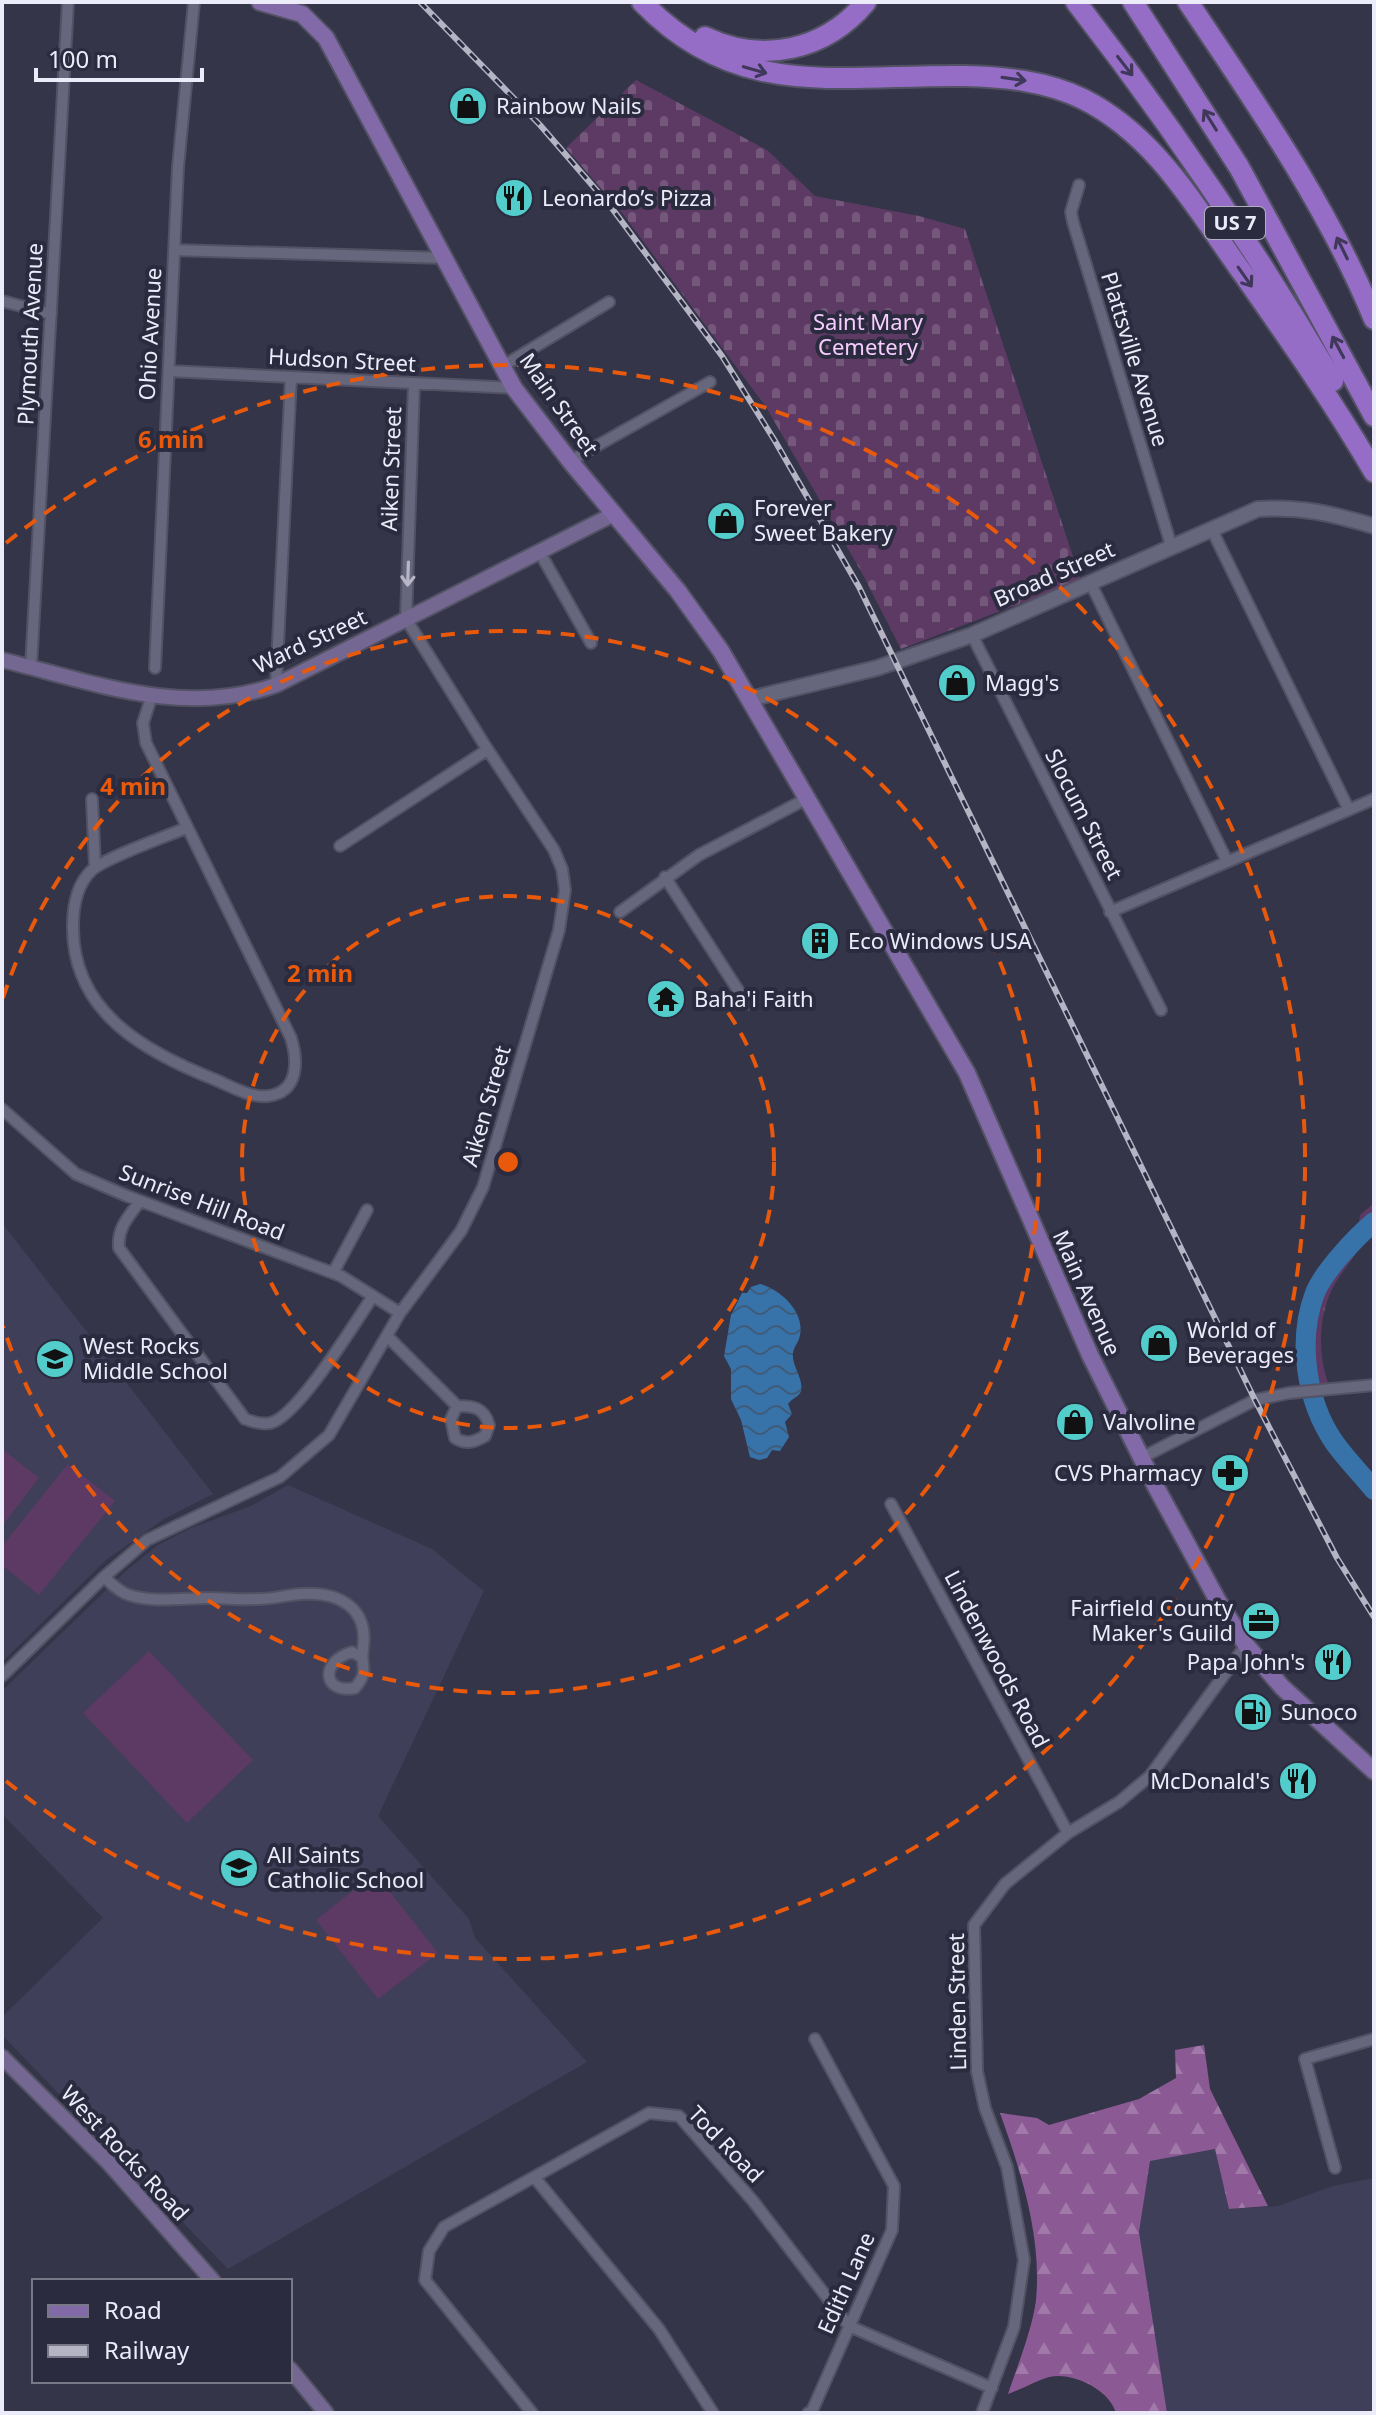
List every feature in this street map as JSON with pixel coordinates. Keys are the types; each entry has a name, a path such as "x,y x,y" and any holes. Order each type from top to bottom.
{"highway":[{"path":"642,2 662,22 698,47 738,65 769,74 821,78 954,76 1013,79 1063,91 1110,115 1135,133 1168,169 1335,405 1374,472"},
{"path":"661,2 689,27 710,40 735,48 767,52 797,48 825,37 847,22 866,2"},
{"name":"US 7","path":"1076,2 1151,101 1221,202 1303,331 1374,454"},
{"name":"US 7","path":"1133,2 1239,167 1374,416"},
{"path":"1188,2 1313,193 1346,255 1374,319"}],"main road":[{"name":"Main Street","path":"260,2 304,7 340,60 514,388 690,607 750,699 806,799"},
{"name":"Ward Street","path":"2,660 152,695 182,700 220,699 276,685 614,514"},
{"name":"Main Avenue","path":"806,799 967,1073 1090,1355 1218,1601 1246,1645 1282,1687 1374,1771"},
{"name":"West Rocks Road","path":"2,2057 108,2162 211,2279"},
{"path":"292,2371 326,2413"}],"street":[{"name":"Plymouth Avenue","path":"31,667 68,2"},
{"name":"Ohio Avenue","path":"155,668 180,134 194,2"},
{"name":"Plattsville Avenue","path":"1079,185 1071,212 1073,222 1171,545"},
{"path":"174,250 445,258"},
{"path":"2,301 51,314"},
{"path":"503,366 609,302"},
{"name":"Hudson Street","path":"169,371 514,388"},
{"path":"276,685 291,377"},
{"path":"570,461 710,382"},
{"name":"Aiken Street","path":"2,1676 104,1577 147,1540 280,1477 329,1435 400,1313 461,1231 483,1187 563,912 565,890 559,860 406,619 414,384"},
{"name":"Broad Street","path":"750,699 877,668 972,635 1258,509 1289,506 1323,511 1374,526"},
{"path":"1211,528 1349,810"},
{"path":"539,551 591,643"},
{"path":"1090,582 1227,861"},
{"name":"Slocum Street","path":"972,635 1161,1010"},
{"path":"152,695 143,723 144,738 291,1038 296,1069 292,1080 270,1096 258,1096 199,1074 145,1048 111,1019 89,988 77,958 74,912 86,877 95,867 186,828"},
{"path":"340,846 487,750"},
{"path":"92,799 95,867"},
{"path":"620,912 699,855 806,799"},
{"path":"1110,912 1374,799"},
{"path":"665,877 747,1004"},
{"name":"Sunrise Hill Road","path":"2,1109 76,1174 333,1273 400,1313"},
{"path":"140,1201 122,1226 119,1248 245,1419 272,1423 294,1406 373,1296"},
{"path":"333,1273 367,1210"},
{"path":"387,1336 457,1406"},
{"path":"1141,1458 1255,1400 1289,1393 1374,1385"},
{"name":"Lindenwoods Road","path":"891,1504 1068,1833"},
{"path":"104,1577 121,1592 141,1598 257,1600 303,1594 322,1595 346,1603 358,1613 364,1625 361,1657"},
{"name":"Linden Street","path":"982,2413 1014,2327 1024,2260 1007,2167 985,2108 977,2071 974,1925 1005,1884 1068,1833 1119,1802 1150,1776 1246,1645"},
{"name":"Edith Lane","path":"808,2413 812,2411 892,2230 894,2186 815,2039"},
{"path":"1335,2168 1305,2059 1374,2039"},
{"name":"Tod Road","path":"532,2413 425,2280 429,2251 444,2227 649,2113 679,2116 753,2201 849,2326 992,2388"},
{"path":"535,2178 659,2329 713,2413"}],"shaded area":[{"name":"West Rocks Middle School","path":"2,1223 213,1494 164,1519 106,1560 2,1662"},
{"name":"All Saints Catholic School","path":"288,1485 432,1549 484,1591 378,1816 469,1919 475,1938 587,2062 228,2269 2,2035 2,2017 103,1918 4,1816 2,1818 2,1691 127,1570 158,1545 191,1528 251,1506"},
{"path":"1216,2149 1230,2209 1278,2206 1333,2186 1374,2178 1374,2413 1167,2413 1139,2232 1150,2160"}],"green space":[{"name":"Saint Mary Cemetery","path":"636,80 767,150 815,196 919,216 965,229 1080,578 901,649 862,573 766,407 623,214 566,148"},
{"path":"1374,1203 1374,1216 1364,1241 1334,1286 1325,1308 1321,1346 1324,1370 1332,1393 1322,1395 1314,1371 1311,1343 1316,1303 1325,1281 1354,1236 1360,1215"},
{"path":"2,1449 39,1478 2,1526"},
{"path":"68,1464 115,1501 39,1595 2,1565 2,1546"},
{"path":"149,1651 253,1760 187,1823 83,1713"},
{"path":"375,1873 438,1953 378,1999 316,1920"},
{"path":"1204,2045 1210,2089 1268,2206 1229,2209 1215,2149 1150,2161 1139,2232 1167,2413 1116,2413 1098,2390 1068,2377 1049,2377 1008,2394 1032,2322 1037,2276 1028,2205 1000,2113 1037,2118 1049,2125 1139,2099 1176,2078 1175,2050"}],"water":[{"path":"760,1284 783,1296 799,1318 800,1335 793,1358 801,1386 800,1393 788,1404 792,1414 785,1422 789,1437 780,1451 772,1450 767,1458 759,1460 750,1457 741,1420 731,1399 731,1369 724,1356 731,1315 742,1293"}],"waterway":[{"path":"1374,1222 1341,1255 1319,1284 1306,1330 1307,1370 1324,1426 1374,1490"}],"railway":[{"path":"420,2 540,125 611,207 722,356 775,441 859,587 1255,1400 1337,1558 1374,1617"}],"place":[{"name":"Rainbow Nails","path":"468,106"},
{"name":"Leonardo’s Pizza","path":"514,198"},
{"name":"Forever Sweet Bakery","path":"726,521"},
{"name":"Magg's","path":"957,683"},
{"name":"Eco Windows USA","path":"820,941"},
{"name":"Baha'i Faith","path":"666,999"},
{"name":"World of Beverages","path":"1159,1343"},
{"name":"West Rocks Middle School","path":"55,1359"},
{"name":"Valvoline","path":"1075,1422"},
{"name":"CVS Pharmacy","path":"1230,1473"},
{"name":"Fairfield County Maker's Guild","path":"1261,1621"},
{"name":"Papa John's","path":"1333,1662"},
{"name":"Sunoco","path":"1253,1712"},
{"name":"McDonald's","path":"1298,1781"},
{"name":"All Saints Catholic School","path":"239,1868"}]}
